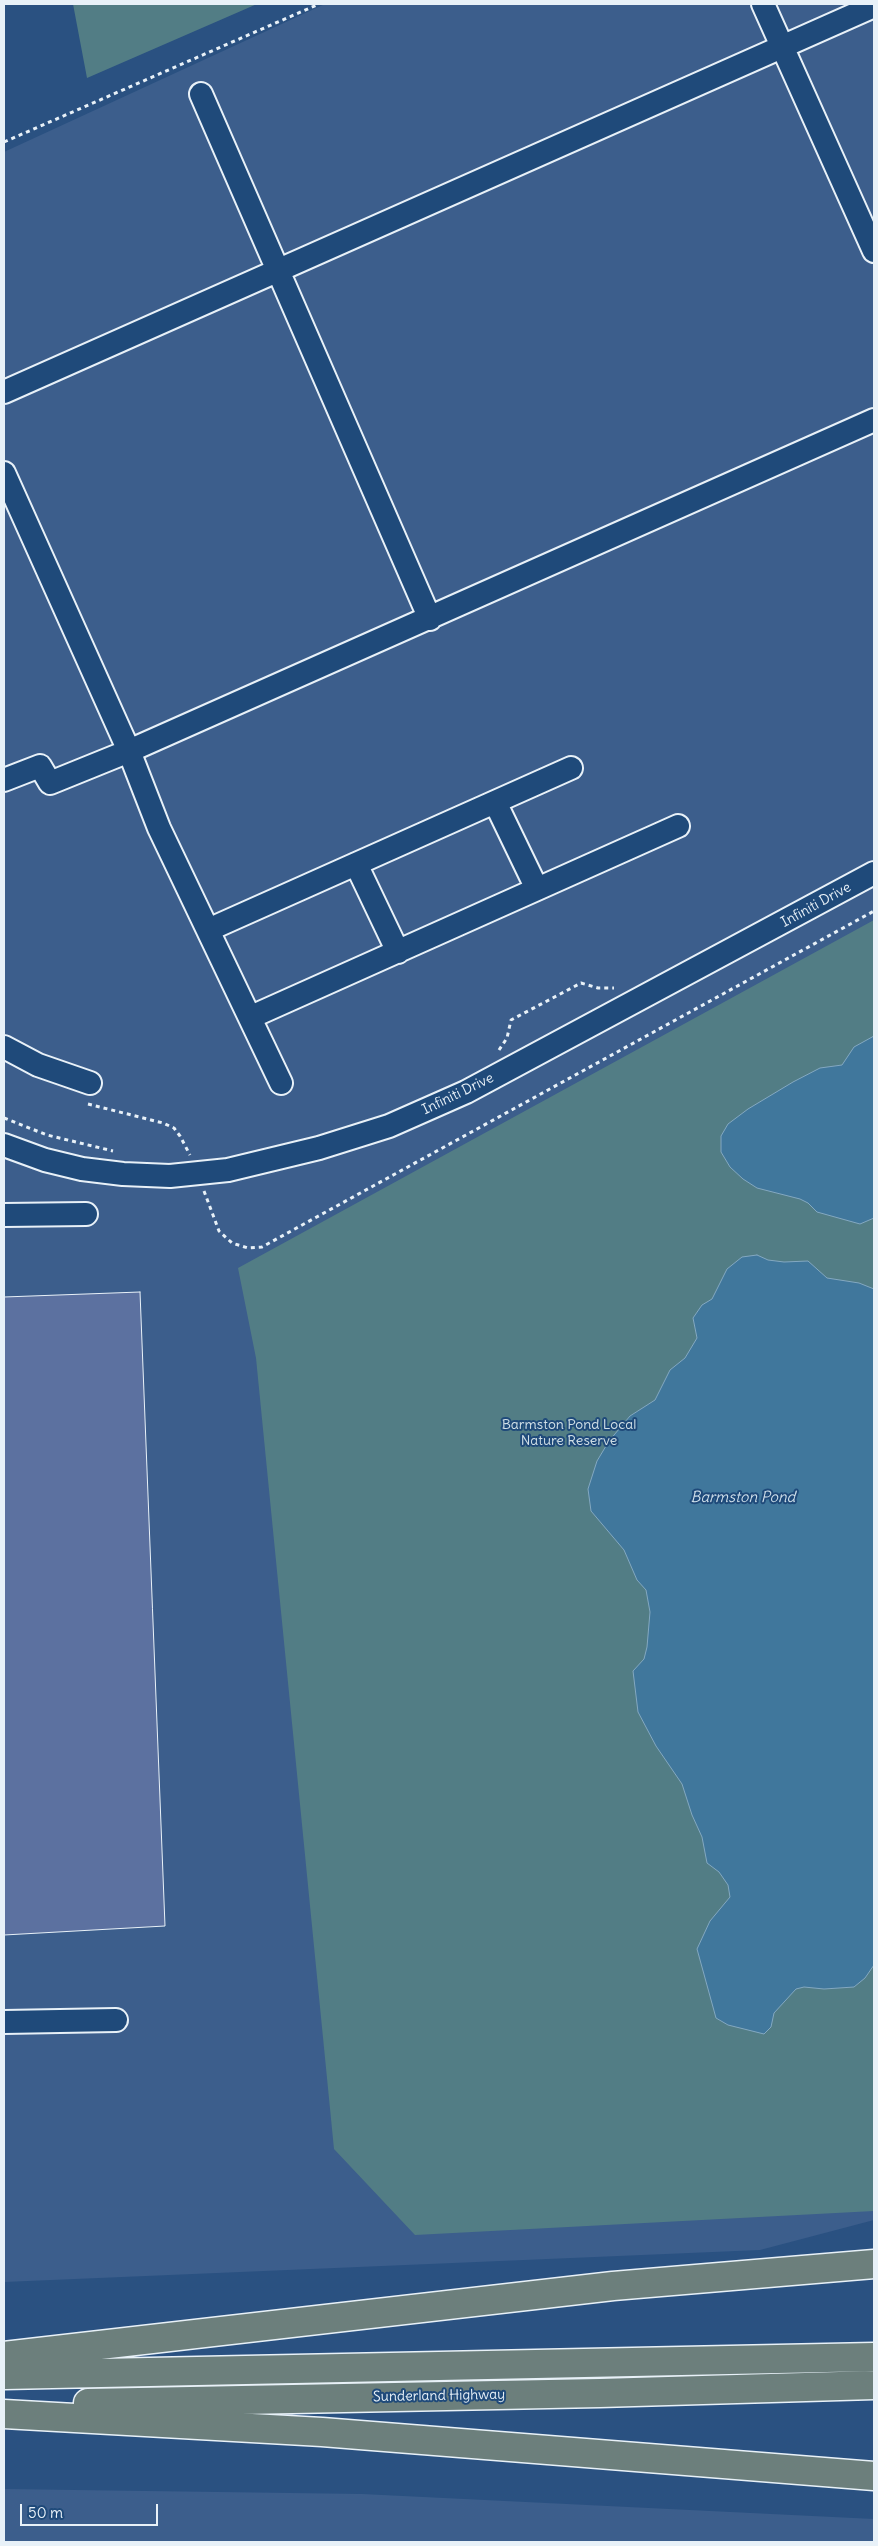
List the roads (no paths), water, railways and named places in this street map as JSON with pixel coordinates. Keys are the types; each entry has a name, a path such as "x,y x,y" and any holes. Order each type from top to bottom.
{"highway":[{"path":"4,2356 613,2286 874,2264"},
{"path":"4,2375 874,2357"},
{"name":"Sunderland Highway","path":"4,2404 600,2394 874,2385"},
{"path":"4,2414 322,2432 874,2476"}],"street":[{"path":"763,4 874,251"},
{"path":"4,392 874,6"},
{"path":"201,94 430,619"},
{"path":"4,780 40,766 50,783 129,751 430,619 874,420"},
{"path":"4,473 129,751 159,828 281,1083"},
{"path":"208,930 571,768"},
{"path":"495,802 537,889"},
{"path":"251,1017 678,826"},
{"path":"356,864 398,952"},
{"name":"Infiniti Drive","path":"4,1145 45,1160 82,1168 123,1174 170,1176 228,1170 319,1148 389,1126 466,1092 874,873"},
{"path":"4,1047 38,1064 90,1083"},
{"path":"4,1215 86,1214"},
{"path":"4,2022 116,2020"}],"water":[{"path":"874,1036 874,1218 860,1224 817,1212 808,1203 800,1199 757,1188 730,1167 721,1152 721,1136 728,1124 748,1109 820,1068 842,1065 854,1047"},
{"name":"Barmston Pond","path":"757,1255 768,1260 784,1262 808,1261 827,1278 859,1283 874,1289 874,1965 865,1978 854,1987 824,1989 804,1987 796,1989 774,2013 771,2027 764,2034 728,2025 716,2018 697,1949 710,1921 730,1897 728,1885 719,1872 707,1863 702,1837 692,1815 682,1784 656,1746 638,1712 633,1671 644,1659 647,1647 650,1612 646,1590 637,1580 624,1550 591,1511 588,1489 597,1461 609,1441 630,1416 655,1400 670,1370 685,1358 697,1338 693,1318 702,1305 712,1299 727,1269 742,1257"}],"park label":[{"name":"Barmston Pond Local Nature Reserve","path":"569,1434"}]}
